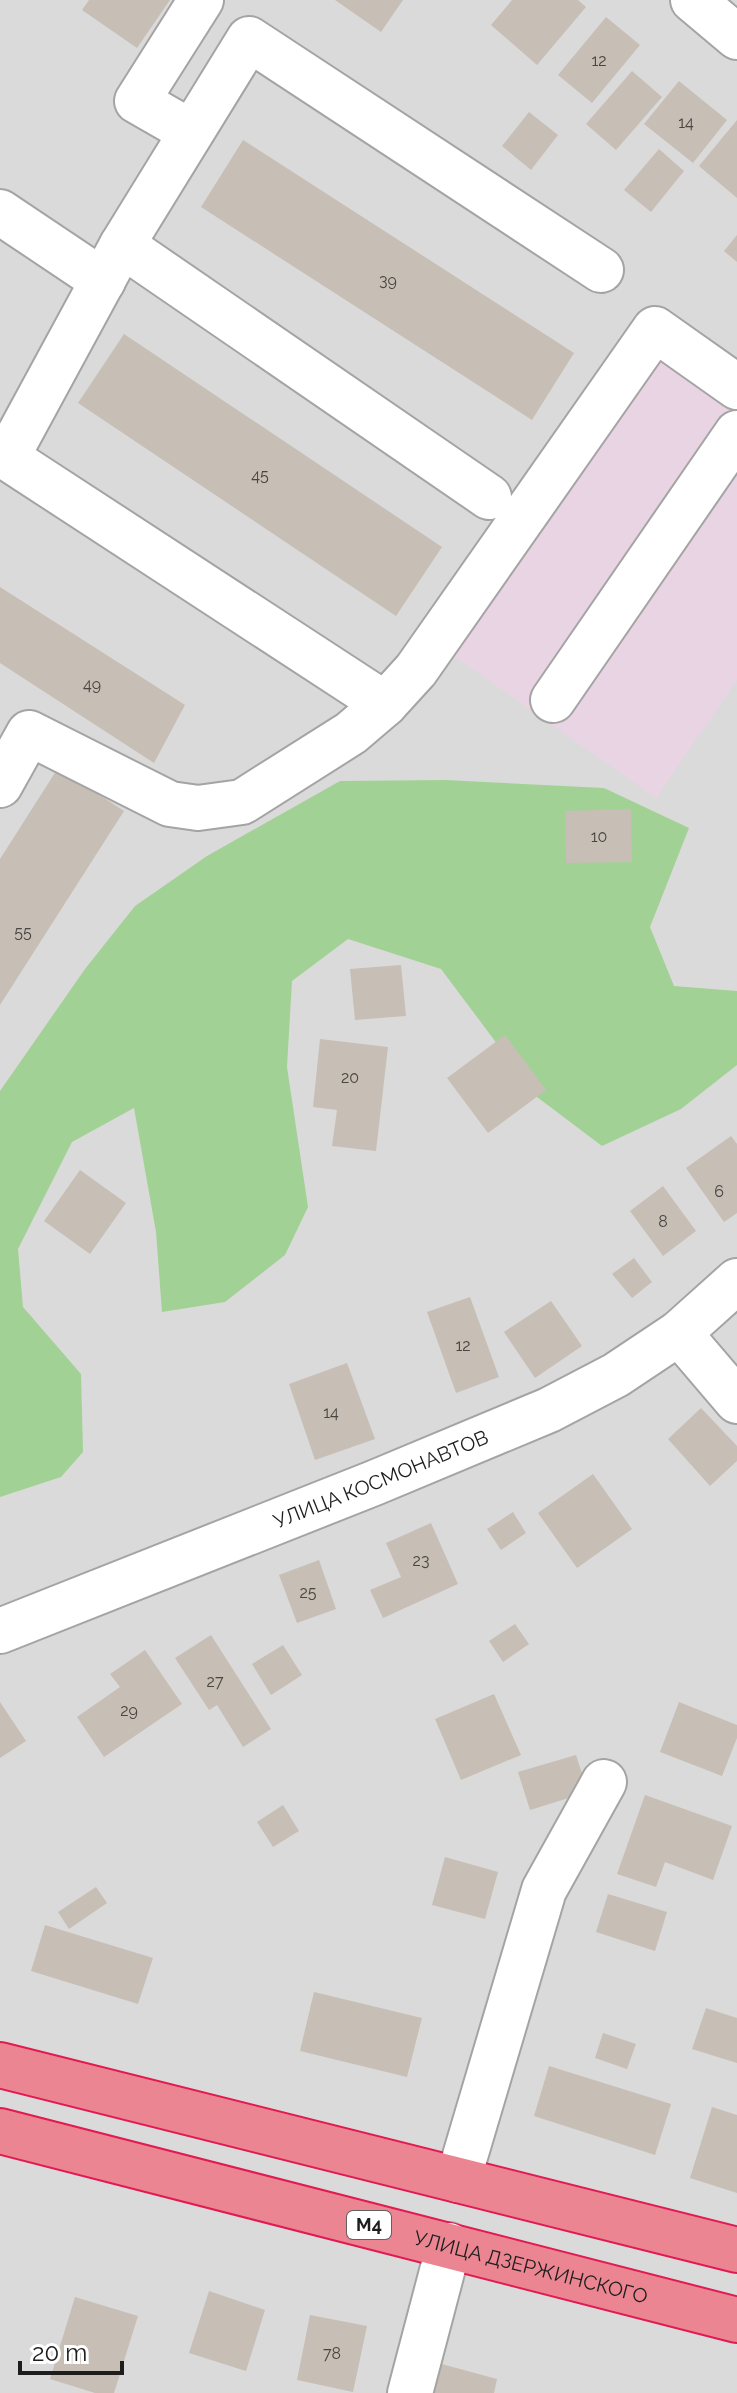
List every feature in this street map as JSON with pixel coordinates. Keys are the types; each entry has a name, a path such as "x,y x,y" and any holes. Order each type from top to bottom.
{"highway":[{"path":"0,2065 737,2250"},
{"name":"УЛИЦА ДЗЕРЖИНСКОГО","path":"0,2131 737,2320"}],"street":[{"path":"191,132 137,101 201,0"},
{"path":"693,0 737,37"},
{"path":"385,704 3,455 112,263 249,39 601,270"},
{"path":"0,212 112,263 489,497"},
{"path":"0,785 29,733 170,804 198,808 242,802 351,733 385,704 416,670 655,329 737,387"},
{"path":"553,700 737,433"},
{"name":"УЛИЦА КОСМОНАВТОВ","path":"0,1631 549,1410 616,1375 679,1333 737,1281"},
{"path":"679,1333 737,1401"},
{"path":"458,2180 544,1890 604,1782"},
{"path":"410,2393 449,2245"}],"shaded area":[{"path":"0,0 737,0 737,2393 0,2393"},
{"path":"659,310 737,364 737,680 656,798 431,640"}],"green space":[{"path":"446,780 604,788 689,828 650,927 674,986 737,991 737,1065 681,1109 602,1146 537,1097 441,969 348,939 292,981 287,1067 308,1207 285,1255 225,1302 162,1312 156,1232 134,1108 72,1142 18,1249 23,1307 81,1374 83,1452 61,1477 0,1497 0,1091 85,969 135,906 207,856 340,781"}],"building":[{"path":"89,0 170,0 137,48 82,10"},
{"path":"335,0 403,0 381,32"},
{"path":"512,0 578,0 586,7 537,65 491,25"},
{"path":"606,17 640,45 592,103 558,75"},
{"path":"632,71 662,97 616,150 586,124"},
{"path":"679,81 727,120 693,163 644,124"},
{"path":"529,112 558,135 531,170 502,146"},
{"path":"737,120 737,198 699,166"},
{"path":"243,140 574,353 532,420 201,207"},
{"path":"659,149 684,171 651,212 624,190"},
{"path":"737,235 737,262 724,251"},
{"path":"124,334 442,547 396,616 78,403"},
{"path":"0,587 185,705 154,763 0,663"},
{"path":"58,768 124,811 0,1005 0,859"},
{"path":"631,809 632,862 566,863 565,811"},
{"path":"401,965 406,1016 355,1020 350,969"},
{"path":"505,1035 546,1090 488,1133 447,1078"},
{"path":"320,1039 388,1047 376,1151 332,1146 337,1110 313,1107"},
{"path":"731,1136 737,1144 737,1213 724,1222 686,1168"},
{"path":"80,1170 126,1203 90,1254 44,1221"},
{"path":"663,1186 696,1231 663,1256 630,1211"},
{"path":"634,1258 652,1282 632,1298 612,1274"},
{"path":"470,1297 499,1377 456,1393 427,1312"},
{"path":"551,1301 582,1346 535,1378 504,1332"},
{"path":"347,1363 375,1439 315,1460 289,1384"},
{"path":"701,1408 737,1446 737,1461 710,1486 668,1439"},
{"path":"593,1474 632,1529 577,1568 538,1513"},
{"path":"513,1512 526,1533 501,1550 487,1529"},
{"path":"431,1523 458,1584 383,1618 370,1590 401,1577 386,1543"},
{"path":"319,1560 336,1609 297,1623 279,1575"},
{"path":"515,1624 529,1644 503,1662 489,1641"},
{"path":"211,1635 271,1729 243,1747 217,1705 209,1710 175,1658"},
{"path":"283,1645 302,1675 271,1695 252,1664"},
{"path":"145,1650 182,1704 104,1757 77,1717 120,1687 110,1674"},
{"path":"494,1694 521,1755 461,1780 435,1719"},
{"path":"0,1702 26,1741 0,1758"},
{"path":"679,1702 737,1725 737,1738 722,1776 660,1752"},
{"path":"576,1755 588,1792 530,1810 518,1772"},
{"path":"645,1795 732,1826 713,1880 665,1862 656,1887 617,1874"},
{"path":"283,1805 299,1831 273,1847 257,1822"},
{"path":"445,1857 498,1872 485,1919 432,1905"},
{"path":"96,1887 107,1903 69,1929 58,1912"},
{"path":"608,1894 667,1912 655,1951 596,1932"},
{"path":"45,1925 153,1958 138,2004 31,1971"},
{"path":"314,1992 422,2018 407,2077 300,2051"},
{"path":"706,2008 737,2018 737,2063 692,2049"},
{"path":"603,2033 636,2044 627,2069 595,2058"},
{"path":"549,2066 671,2104 655,2155 534,2116"},
{"path":"712,2107 737,2115 737,2193 690,2178"},
{"path":"209,2291 265,2310 246,2371 189,2353"},
{"path":"75,2297 138,2316 114,2393 95,2393 50,2379"},
{"path":"310,2315 367,2326 353,2392 297,2380"},
{"path":"438,2363 497,2379 494,2393 431,2393"}]}
